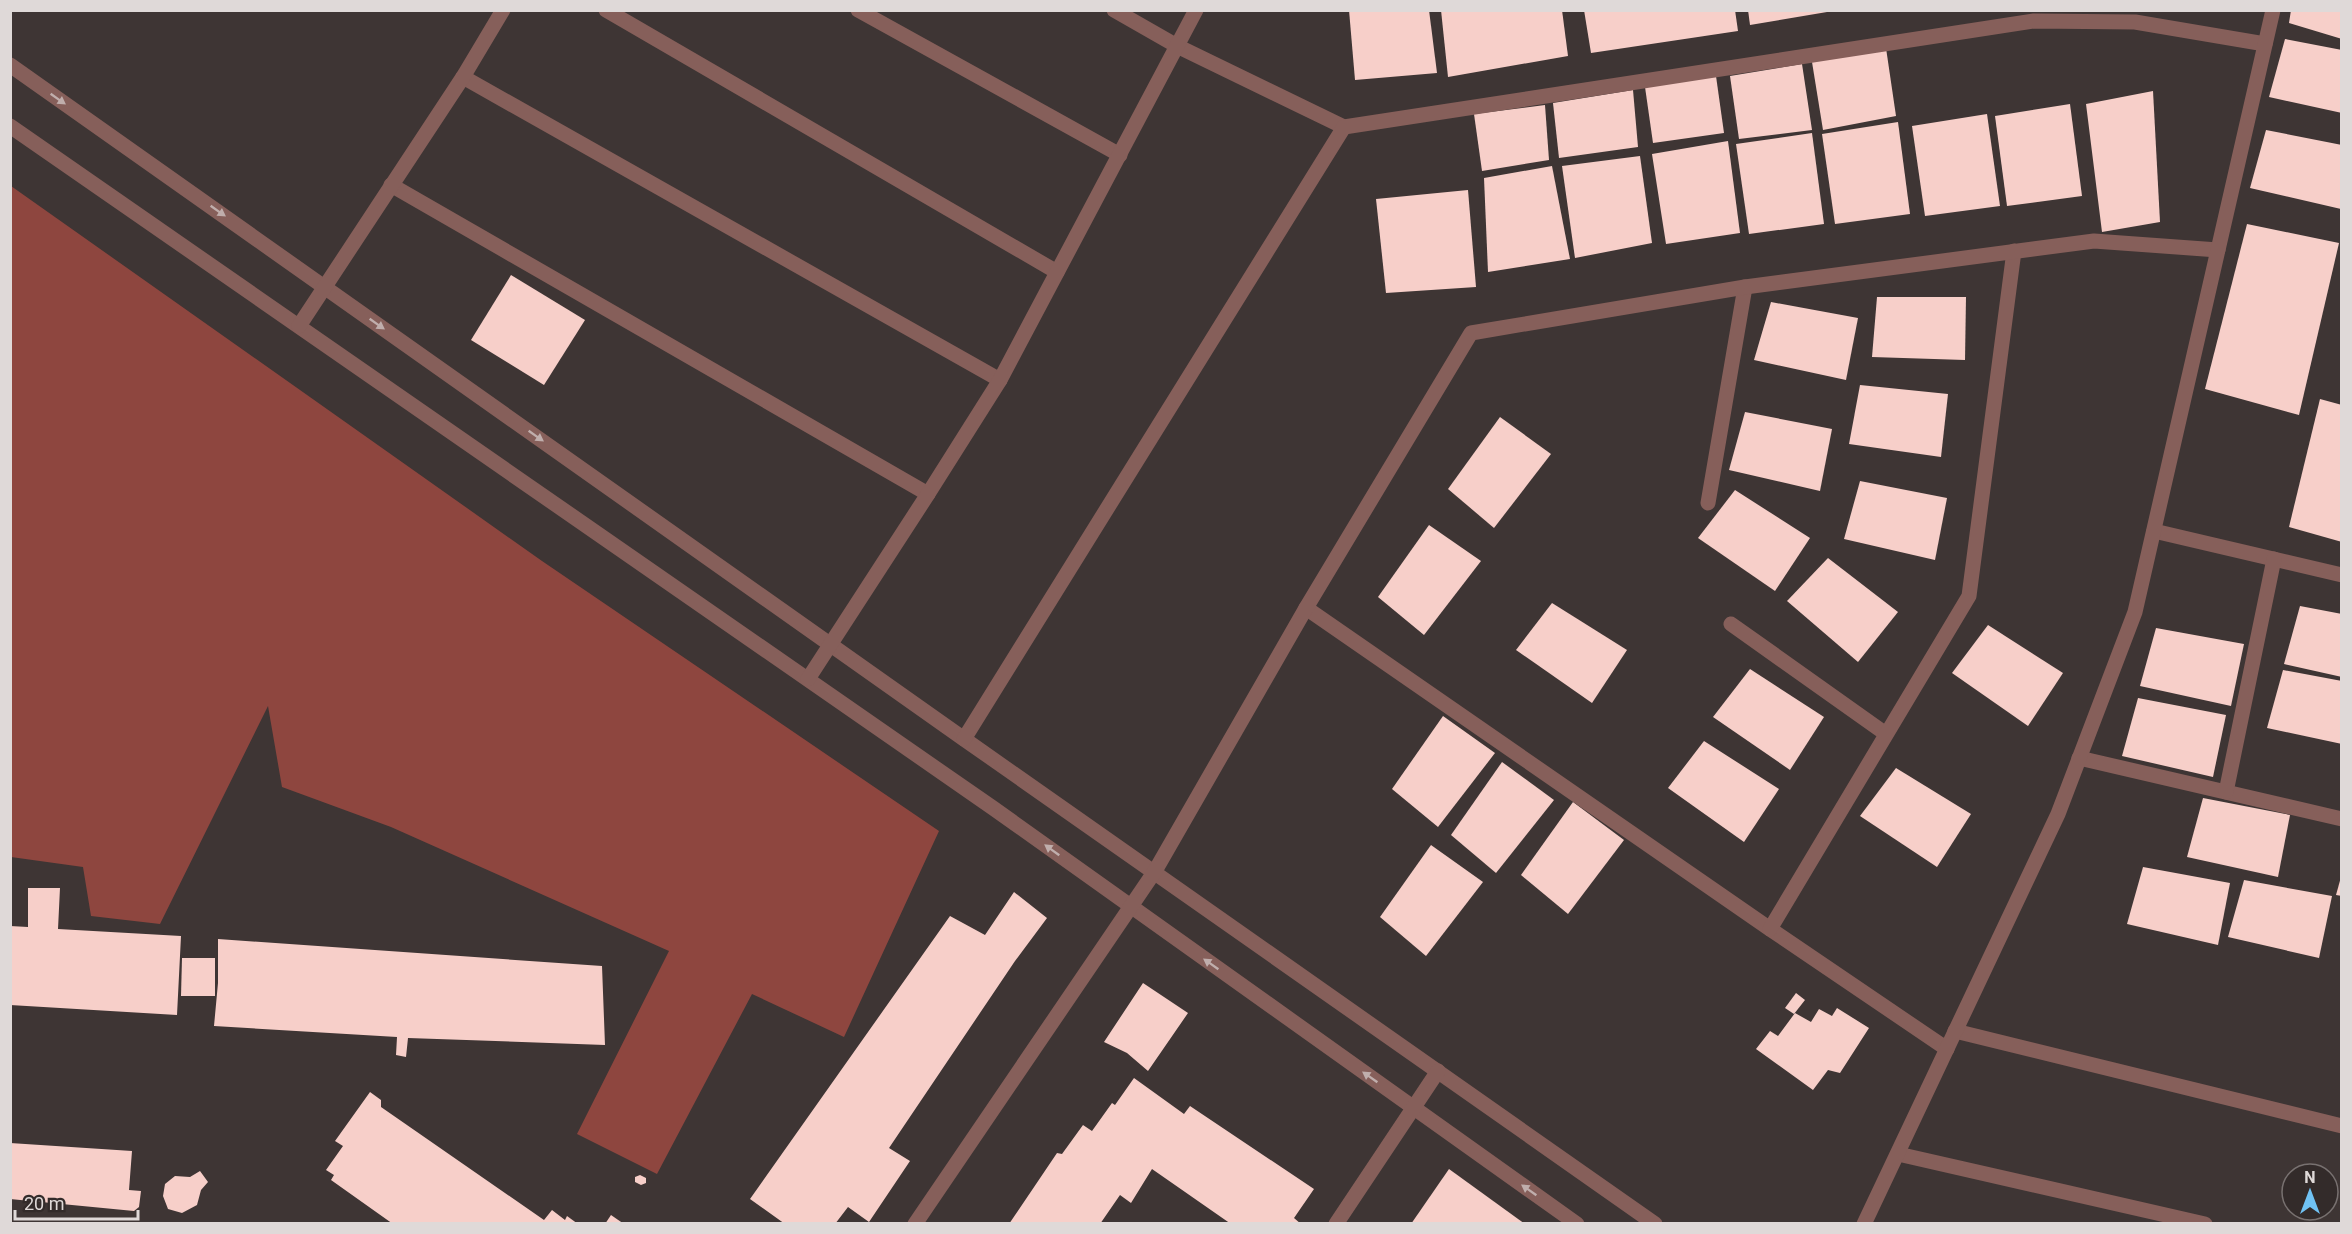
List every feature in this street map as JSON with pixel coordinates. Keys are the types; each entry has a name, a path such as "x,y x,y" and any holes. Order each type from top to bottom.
{"street":[{"path":"299,326 463,77 503,10"},
{"path":"606,10 1057,272"},
{"path":"858,10 1120,155"},
{"path":"1114,10 1177,46 1344,127 2034,21 2135,22 2265,44"},
{"path":"808,679 1000,380 1196,10"},
{"path":"1864,1224 2058,814 2135,612 2273,10"},
{"path":"10,65 1655,1224"},
{"path":"463,77 1000,380"},
{"path":"10,126 993,808 1577,1224"},
{"path":"964,739 1344,127"},
{"path":"391,185 928,494"},
{"path":"915,1224 1155,872 1306,608 1471,333 1745,286 2094,241 2218,250"},
{"path":"1770,929 1969,596 2014,251"},
{"path":"1708,503 1745,286"},
{"path":"2154,531 2342,575"},
{"path":"2226,792 2274,559"},
{"path":"1306,608 1770,929 1947,1048"},
{"path":"1731,624 1886,734"},
{"path":"2079,758 2342,819"},
{"path":"1955,1031 2342,1126"},
{"path":"1336,1224 1438,1071"},
{"path":"1898,1154 2205,1224"}],"shaded area":[{"path":"11,186 542,561 939,831 844,1037 752,994 657,1174 577,1134 669,951 391,827 282,787 268,706 160,924 91,916 83,867 11,857"}],"building":[{"path":"1349,10 1429,10 1437,73 1355,80"},
{"path":"1441,10 1562,10 1568,56 1448,77"},
{"path":"1584,10 1735,10 1738,31 1591,53"},
{"path":"1748,10 1827,10 1827,12 1750,25"},
{"path":"2291,10 2342,10 2342,39 2289,23"},
{"path":"2285,39 2342,50 2342,113 2269,97"},
{"path":"1886,48 1896,116 1823,130 1812,62"},
{"path":"1802,64 1812,130 1739,139 1730,76"},
{"path":"1716,76 1724,133 1653,143 1645,87"},
{"path":"1633,90 1638,147 1559,158 1553,103"},
{"path":"2153,91 2160,222 2102,232 2086,104"},
{"path":"2070,104 2082,196 2007,206 1995,116"},
{"path":"1545,105 1549,160 1482,171 1474,114"},
{"path":"1987,114 2000,206 1925,216 1912,126"},
{"path":"1898,122 1910,214 1835,224 1822,134"},
{"path":"2266,130 2342,145 2341,209 2250,188"},
{"path":"1812,133 1824,224 1749,234 1736,144"},
{"path":"1728,141 1740,233 1666,244 1652,154"},
{"path":"1640,156 1652,243 1575,258 1562,166"},
{"path":"1552,166 1570,259 1488,272 1484,178"},
{"path":"1468,190 1476,287 1386,293 1376,199"},
{"path":"2247,224 2339,243 2299,415 2205,389"},
{"path":"511,275 585,320 544,385 471,340"},
{"path":"1877,297 1966,297 1965,360 1872,357"},
{"path":"1771,302 1858,318 1846,380 1754,360"},
{"path":"1860,385 1948,394 1941,457 1849,444"},
{"path":"2320,399 2342,405 2342,542 2289,527"},
{"path":"1745,412 1832,429 1820,491 1729,470"},
{"path":"1500,417 1551,454 1494,528 1448,489"},
{"path":"1860,481 1947,498 1935,560 1844,539"},
{"path":"1735,490 1810,538 1775,591 1698,538"},
{"path":"1429,525 1481,561 1424,635 1378,597"},
{"path":"1828,558 1898,612 1858,662 1787,601"},
{"path":"1552,603 1627,650 1592,703 1516,650"},
{"path":"2300,606 2342,614 2342,677 2284,664"},
{"path":"1988,625 2063,673 2028,726 1952,673"},
{"path":"2156,628 2244,644 2231,706 2140,686"},
{"path":"1750,669 1824,717 1790,770 1713,717"},
{"path":"2283,670 2342,681 2342,744 2267,728"},
{"path":"2138,698 2226,715 2213,777 2122,756"},
{"path":"1443,716 1495,753 1438,827 1392,789"},
{"path":"1704,741 1779,789 1744,842 1668,788"},
{"path":"1502,762 1554,800 1496,873 1451,835"},
{"path":"1896,768 1971,814 1937,867 1860,816"},
{"path":"2203,798 2290,815 2278,877 2187,857"},
{"path":"1573,802 1624,840 1568,914 1521,875"},
{"path":"1431,845 1483,882 1426,956 1380,917"},
{"path":"2143,867 2230,883 2218,945 2127,924"},
{"path":"2342,877 2342,896 2336,895"},
{"path":"2244,880 2332,896 2319,958 2228,937"},
{"path":"28,888 60,888 58,929 181,936 177,1015 10,1005 10,926 28,927"},
{"path":"1014,892 1047,918 1015,961 889,1148 910,1161 869,1222 848,1207 835,1224 785,1224 750,1199 950,916 985,935"},
{"path":"218,939 602,966 605,1045 408,1038 406,1057 396,1055 397,1037 214,1026 218,983"},
{"path":"182,958 215,958 215,996 181,996"},
{"path":"1143,983 1188,1013 1148,1071 1127,1053 1104,1042"},
{"path":"1796,993 1805,1000 1794,1014 1785,1008"},
{"path":"1837,1008 1869,1028 1840,1073 1828,1070 1813,1090 1756,1049 1770,1031 1778,1036 1795,1013 1811,1022 1819,1009 1832,1016"},
{"path":"1134,1078 1184,1114 1190,1106 1314,1189 1294,1218 1301,1224 1231,1224 1152,1169 1131,1203 1120,1195 1100,1224 1009,1224 1057,1153 1062,1154 1083,1125 1092,1131 1112,1103 1115,1105"},
{"path":"370,1092 381,1100 381,1107 544,1220 552,1210 565,1220 567,1216 578,1224 393,1224 331,1180 334,1175 326,1170 343,1146 335,1141"},
{"path":"10,1143 132,1151 129,1190 141,1191 139,1207 134,1211 10,1199"},
{"path":"1449,1169 1525,1224 1411,1224"},
{"path":"200,1171 208,1182 201,1190 197,1205 182,1213 168,1209 163,1196 165,1184 175,1176 190,1177"},
{"path":"640,1175 646,1178 646,1183 641,1185 635,1182 635,1177"},
{"path":"611,1215 624,1224 605,1224"}]}
